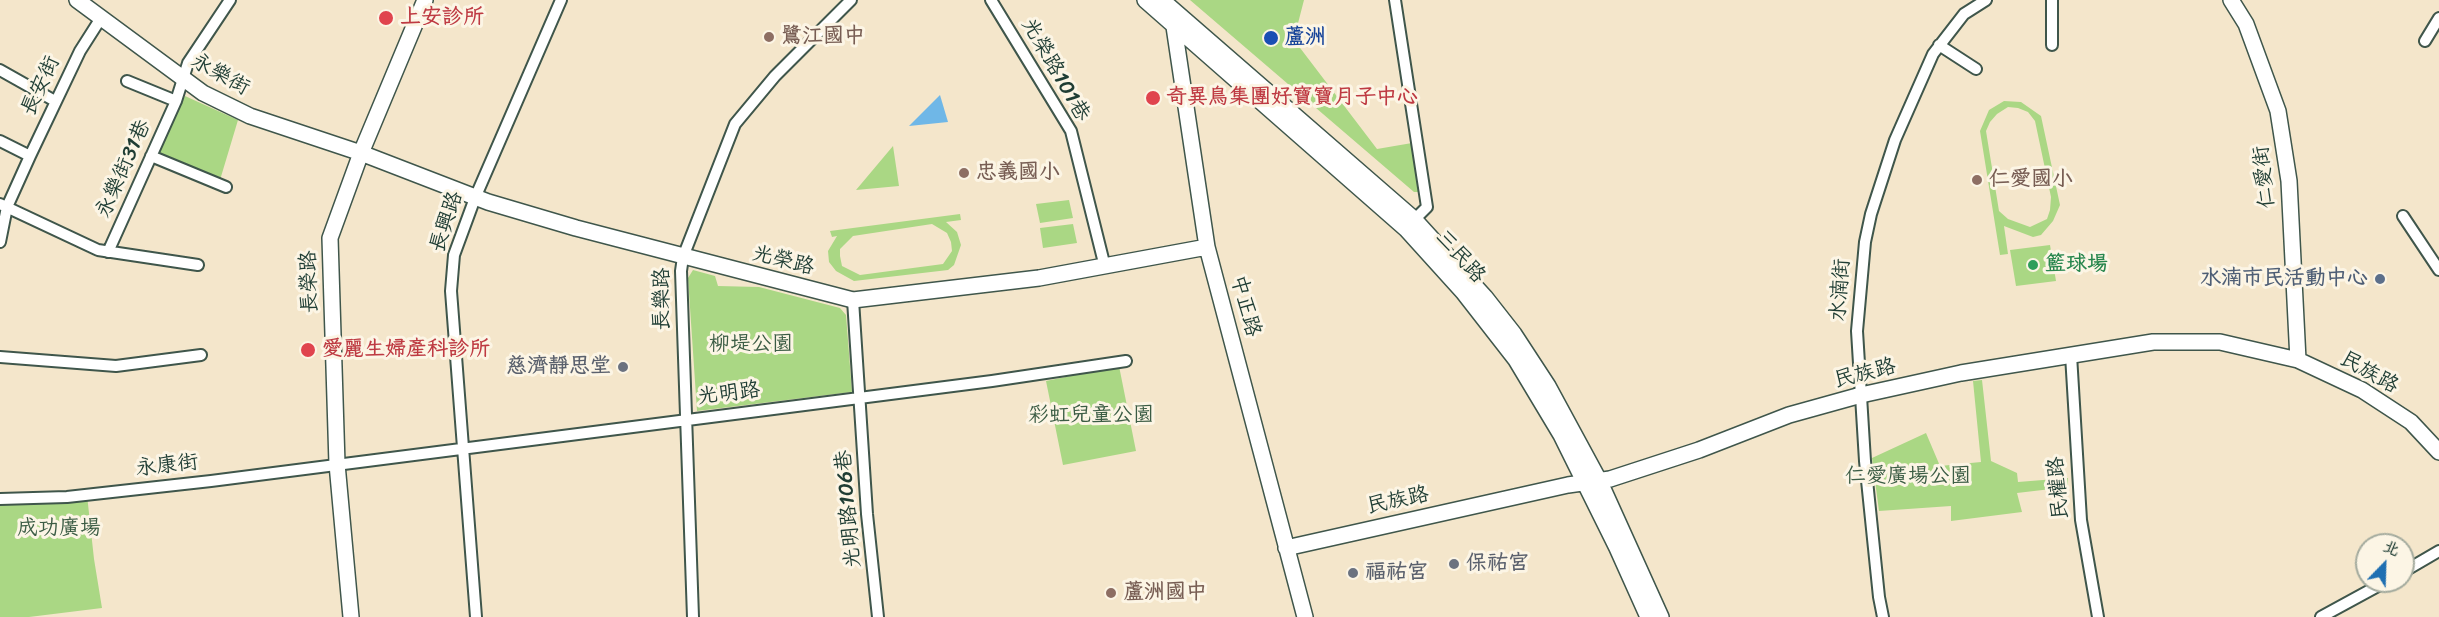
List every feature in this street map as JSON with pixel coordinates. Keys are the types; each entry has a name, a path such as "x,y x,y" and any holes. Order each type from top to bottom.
{"street":[{"name":"永樂街","path":"77,0 203,93 250,116 361,153"},
{"name":"永樂街31巷","path":"108,252 176,101 188,63 230,0"},
{"name":"長榮路","path":"351,617 337,464 330,238 361,153 425,0"},
{"name":"長興路","path":"476,617 451,291 454,255 475,198 561,0"},
{"name":"長樂路","path":"693,617 681,271 683,257 735,124 775,76 850,0"},
{"name":"光榮路101巷","path":"991,0 1071,131 1105,267"},
{"name":"三民路","path":"1145,0 1170,9 1410,224 1485,297 1514,334 1548,386 1600,482 1660,617"},
{"path":"1395,0 1427,207 1410,224"},
{"name":"水湳街","path":"1883,617 1870,514 1857,331 1864,253 1871,214 1895,140 1939,45 1964,14 1986,0"},
{"path":"2052,0 2052,45"},
{"name":"仁愛街","path":"2231,0 2246,24 2278,111 2289,180 2298,360"},
{"name":"中正路","path":"1170,9 1207,247 1305,617"},
{"name":"長安街","path":"0,242 4,205 80,51 101,18"},
{"path":"2425,41 2439,18"},
{"path":"1939,45 1976,69"},
{"path":"0,70 55,101"},
{"name":"永樂街31巷","path":"128,81 176,101"},
{"path":"0,141 30,156"},
{"name":"光榮路","path":"361,153 475,198 683,257 853,300 1039,278 1207,247"},
{"path":"151,156 226,187"},
{"path":"4,205 98,250 198,265"},
{"path":"2403,216 2439,270"},
{"name":"三民路","path":"1410,224 1516,360 1561,435 1648,617"},
{"name":"光明路106巷","path":"853,300 867,514 878,617"},
{"name":"民族路","path":"1286,548 1584,483 1600,482 1642,470 1789,415 1861,395 1961,373 2153,342 2220,342 2298,360 2362,390 2411,423 2439,452"},
{"path":"0,357 116,366 201,354"},
{"name":"民權路","path":"2071,355 2081,520 2098,617"},
{"name":"光明路","path":"337,464 1126,361"},
{"name":"永康街","path":"0,499 77,496 337,464"},
{"path":"2415,565 2439,551"},
{"path":"2321,617 2365,593"}],"green space":[{"path":"1190,0 1304,0 1296,31 1291,36 1377,149 1412,143 1420,192 1414,192"},
{"path":"185,96 238,120 220,180 155,154"},
{"path":"2004,101 2021,102 2041,116 2060,205 2053,221 2041,235 2033,237 2004,226 2008,254 2000,255 1980,131 1989,110","holes":["2008,107 2028,112 2035,121 2051,197 2047,219 2030,227 2008,219 1999,211 1986,131 1997,114"]},
{"path":"893,146 899,186 856,190"},
{"path":"1069,200 1073,218 1040,223 1036,204"},
{"path":"960,214 961,220 946,222 957,232 961,245 954,265 948,270 854,281 836,271 829,262 828,251 837,236 832,237 830,231","holes":["932,224 947,233 952,251 943,264 860,275 842,266 840,249 853,236"]},
{"path":"1073,224 1077,243 1043,248 1040,228"},
{"name":"籃球場","path":"2050,245 2056,281 2016,286 2010,250"},
{"name":"柳堤公園","path":"693,270 715,276 718,286 759,287 840,308 846,315 852,392 697,411 688,278"},
{"name":"彩虹兒童公園","path":"1119,366 1136,451 1063,465 1046,381"},
{"name":"仁愛廣場公園","path":"1982,380 1991,461 2017,473 2018,482 2068,478 2068,487 2017,493 2022,512 1951,521 1951,506 1879,511 1872,458 1926,433 1940,466 1981,462 1973,381"},
{"name":"成功廣場","path":"87,495 102,608 29,617 0,617 0,498"}],"water":[{"path":"940,95 948,122 909,126"}],"place":[{"name":"上安診所","path":"386,18"},
{"name":"鷺江國中","path":"769,37"},
{"name":"蘆洲","path":"1271,38"},
{"name":"奇異鳥集團好寶寶月子中心","path":"1153,98"},
{"name":"忠義國小","path":"964,173"},
{"name":"仁愛國小","path":"1977,180"},
{"name":"籃球場","path":"2033,265"},
{"name":"水湳市民活動中心","path":"2380,279"},
{"name":"愛麗生婦產科診所","path":"308,350"},
{"name":"慈濟靜思堂","path":"623,367"},
{"name":"保祐宮","path":"1454,564"},
{"name":"福祐宮","path":"1353,573"},
{"name":"蘆洲國中","path":"1111,593"}]}
